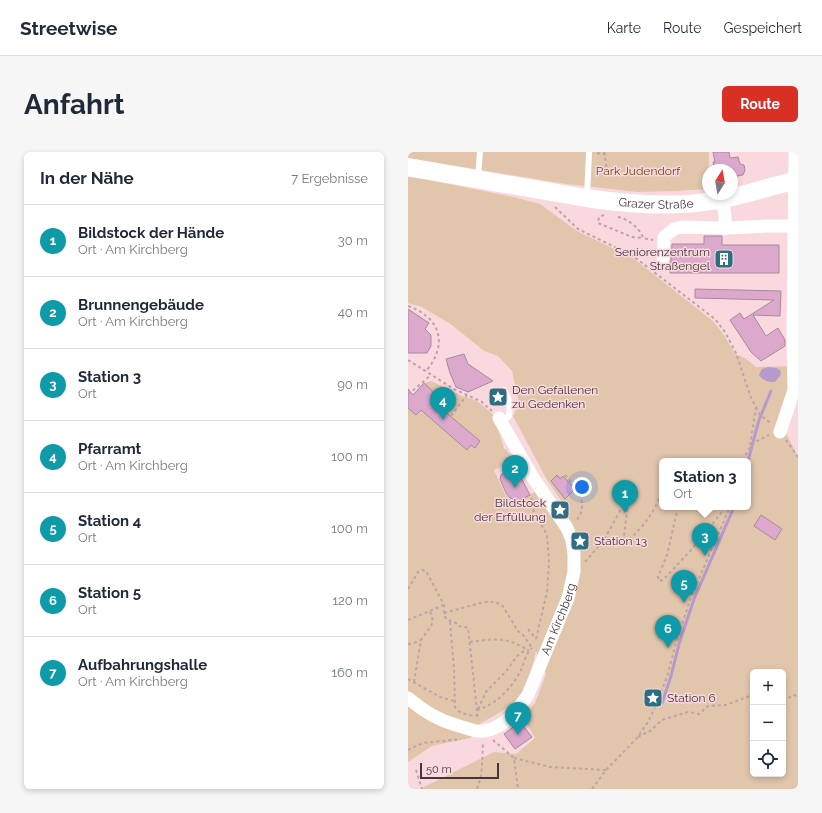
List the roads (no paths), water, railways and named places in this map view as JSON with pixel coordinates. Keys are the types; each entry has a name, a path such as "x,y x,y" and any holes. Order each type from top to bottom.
{"main road":[{"name":"Grazer Straße","path":"408,167 546,191 587,192 615,203 685,204 715,200"},
{"name":"Grazer Straße","path":"738,195 797,180"}],"street":[{"path":"780,432 794,390 793,226 797,180 795,152"},
{"path":"723,200 726,228"},
{"path":"663,258 664,239 668,233 681,227 726,228 793,226"},
{"name":"Am Kirchberg","path":"408,698 428,714 447,723 481,731 503,723 519,708 528,695 543,650 568,598 574,572 572,540 567,528 539,487 501,420"}],"lane":[{"path":"478,179 480,152"},
{"path":"587,192 589,152"},
{"path":"501,420 509,416 510,408 508,397 504,390"}],"waterway":[{"path":"749,458 759,420 771,391"},
{"path":"662,703 694,599 733,510"}],"place":[{"name":"Seniorenzentrum Straßengel","path":"724,259"},
{"name":"Den Gefallenen zu Gedenken","path":"498,397"},
{"name":"Pfarramt","path":"443,420"},
{"name":"Brunnengebäude","path":"515,488"},
{"name":"Bildstock der Erfüllung","path":"560,510"},
{"name":"Bildstock der Hände","path":"625,513"},
{"name":"Station 13","path":"580,541"},
{"name":"Station 3","path":"705,556"},
{"name":"Station 4","path":"684,603"},
{"name":"Station 5","path":"668,648"},
{"name":"Station 6","path":"653,698"},
{"name":"Aufbahrungshalle","path":"518,735"}],"park label":[{"name":"Park Judendorf","path":"638,171"}]}
